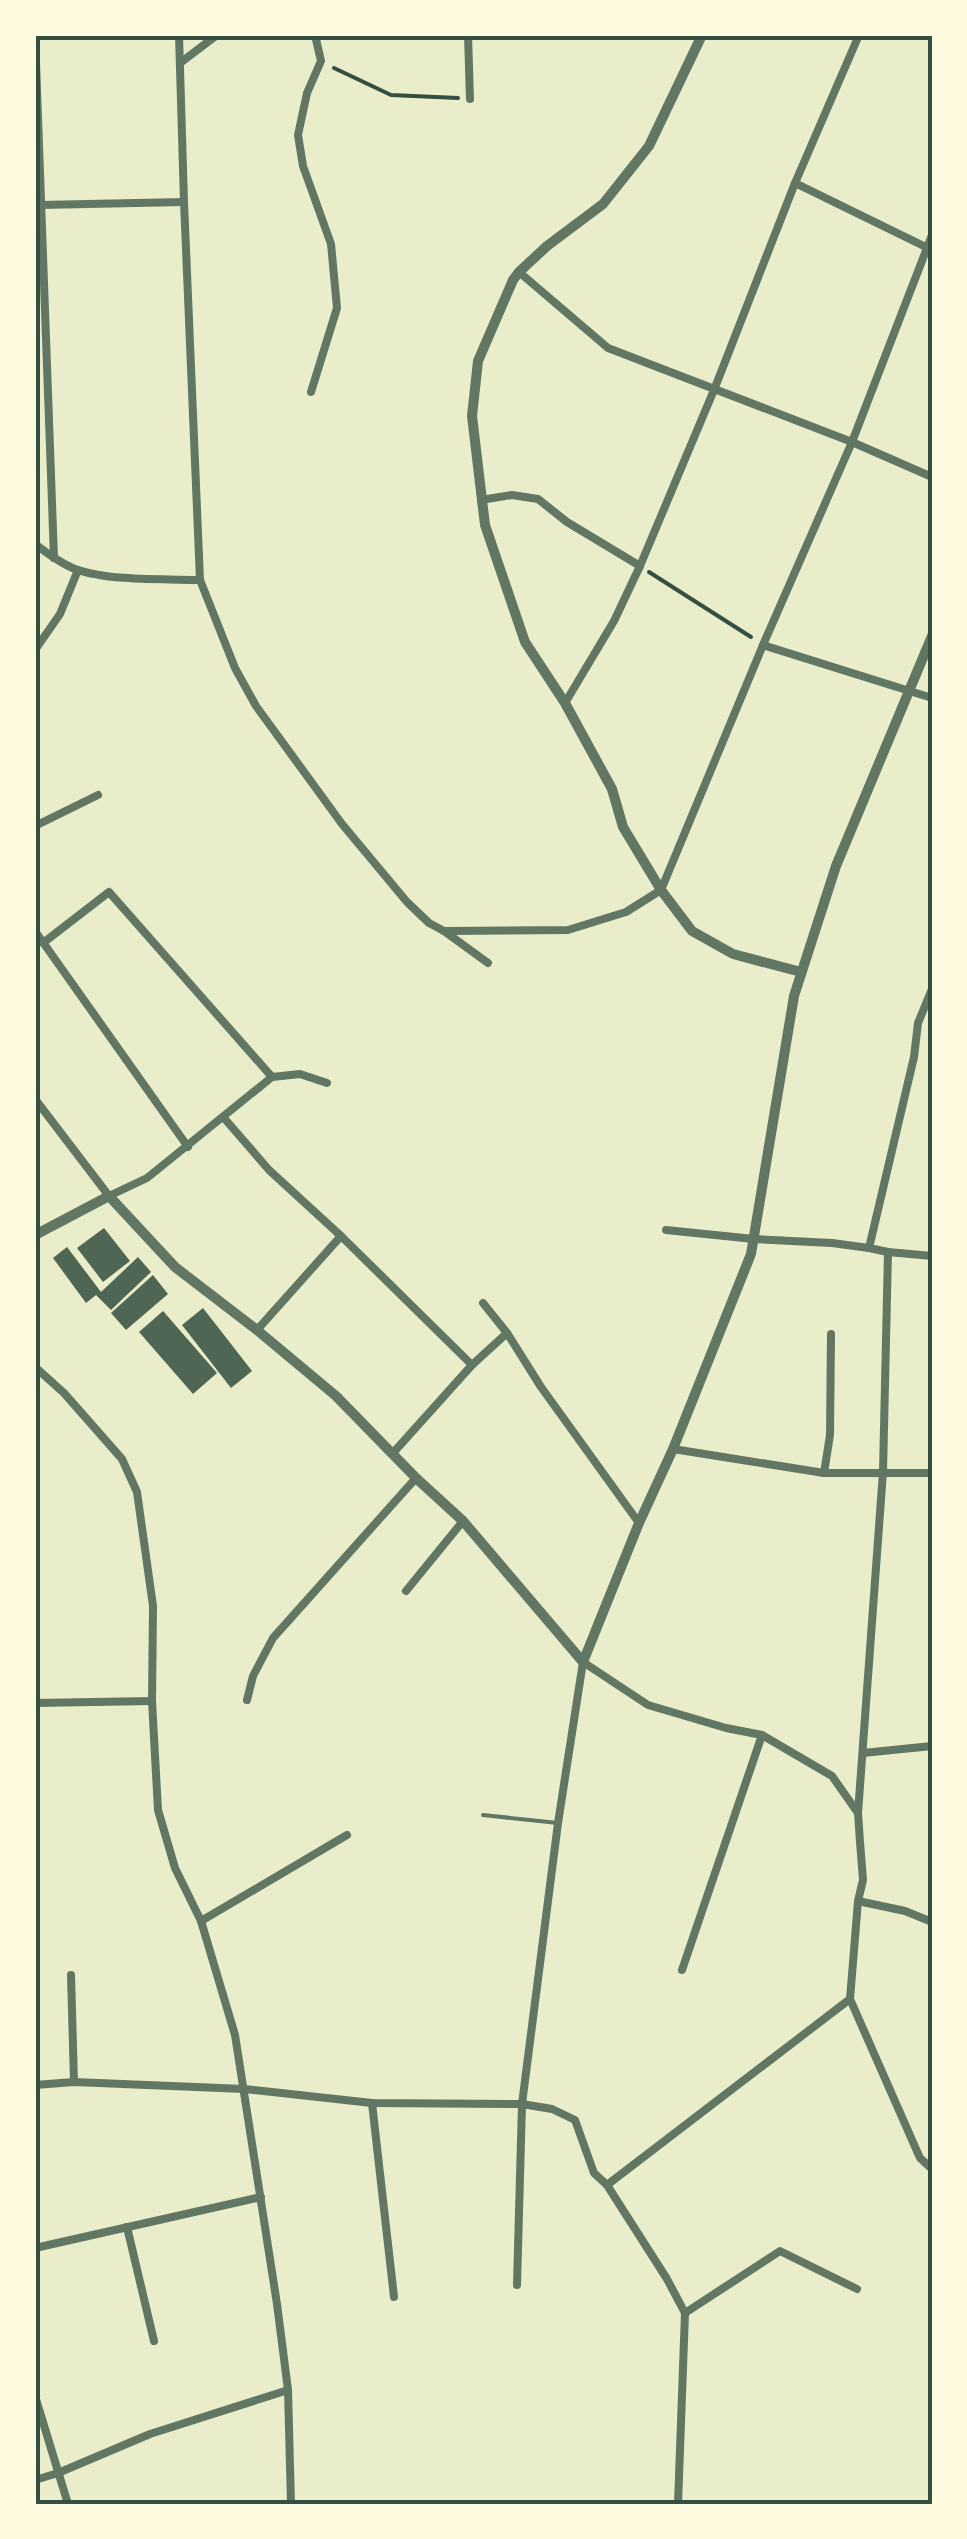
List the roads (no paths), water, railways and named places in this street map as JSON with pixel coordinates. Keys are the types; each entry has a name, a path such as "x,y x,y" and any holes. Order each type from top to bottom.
{"street":[{"path":"35,35 54,558"},
{"path":"180,35 200,580 235,668 256,706 342,824 407,902 428,922 488,964"},
{"path":"180,63 217,35"},
{"path":"311,392 336,308 331,244 303,166 298,135 307,93 321,61 315,35"},
{"path":"468,35 470,99"},
{"path":"702,35 649,146 604,204 519,272 478,361 472,416 484,525 526,642 612,789 624,827 661,890 692,932 733,954 801,972"},
{"path":"565,703 614,621 640,566 859,35"},
{"path":"795,184 929,250"},
{"path":"40,204 184,202"},
{"path":"444,931 568,930 626,912 661,890 852,442 932,235"},
{"path":"519,272 608,348 932,476"},
{"path":"482,500 512,496 538,499 567,522 640,566"},
{"path":"35,544 78,570 200,580"},
{"path":"35,650 60,614 78,570"},
{"path":"517,2285 522,2104 558,1824 584,1662 751,1254 801,972 836,866 932,636"},
{"path":"763,645 932,698"},
{"path":"35,826 98,795"},
{"path":"43,943 108,892 272,1077"},
{"path":"35,931 188,1147"},
{"path":"869,1248 914,1057 918,1022 932,989"},
{"path":"35,1234 147,1178 272,1077 300,1074 327,1083"},
{"path":"35,1098 109,1196 175,1267 336,1396 463,1521 584,1662 648,1705 762,1735 832,1776 858,1813"},
{"path":"224,1118 270,1170 472,1365"},
{"path":"666,1230 832,1242 932,1256"},
{"path":"257,1330 341,1236"},
{"path":"888,1252 883,1472 858,1813 863,1880 850,1999 920,2158 932,2169"},
{"path":"483,1303 639,1523"},
{"path":"392,1453 472,1365 507,1333"},
{"path":"824,1473 830,1434 831,1334"},
{"path":"35,1367 64,1393 122,1459 137,1492 152,1606 158,1810 175,1868 202,1922 234,2035 288,2390 291,2504"},
{"path":"674,1449 824,1473 932,1473"},
{"path":"247,1700 253,1676 273,1638 416,1478"},
{"path":"406,1591 463,1521"},
{"path":"35,1704 152,1701"},
{"path":"682,1970 762,1735"},
{"path":"863,1753 932,1746"},
{"path":"202,1922 347,1835"},
{"path":"858,1901 905,1911 932,1922"},
{"path":"71,1975 74,2082"},
{"path":"607,2185 850,1999"},
{"path":"35,2085 74,2082 244,2089 372,2103 522,2104 552,2109 575,2120 594,2173 607,2185 685,2313 678,2504"},
{"path":"372,2103 394,2296"},
{"path":"35,2248 261,2196"},
{"path":"127,2227 154,2341"},
{"path":"685,2313 780,2250 857,2289"},
{"path":"35,2480 150,2434 288,2390"},
{"path":"35,2396 68,2504"}],"lane":[{"path":"484,1815 558,1824"}]}
